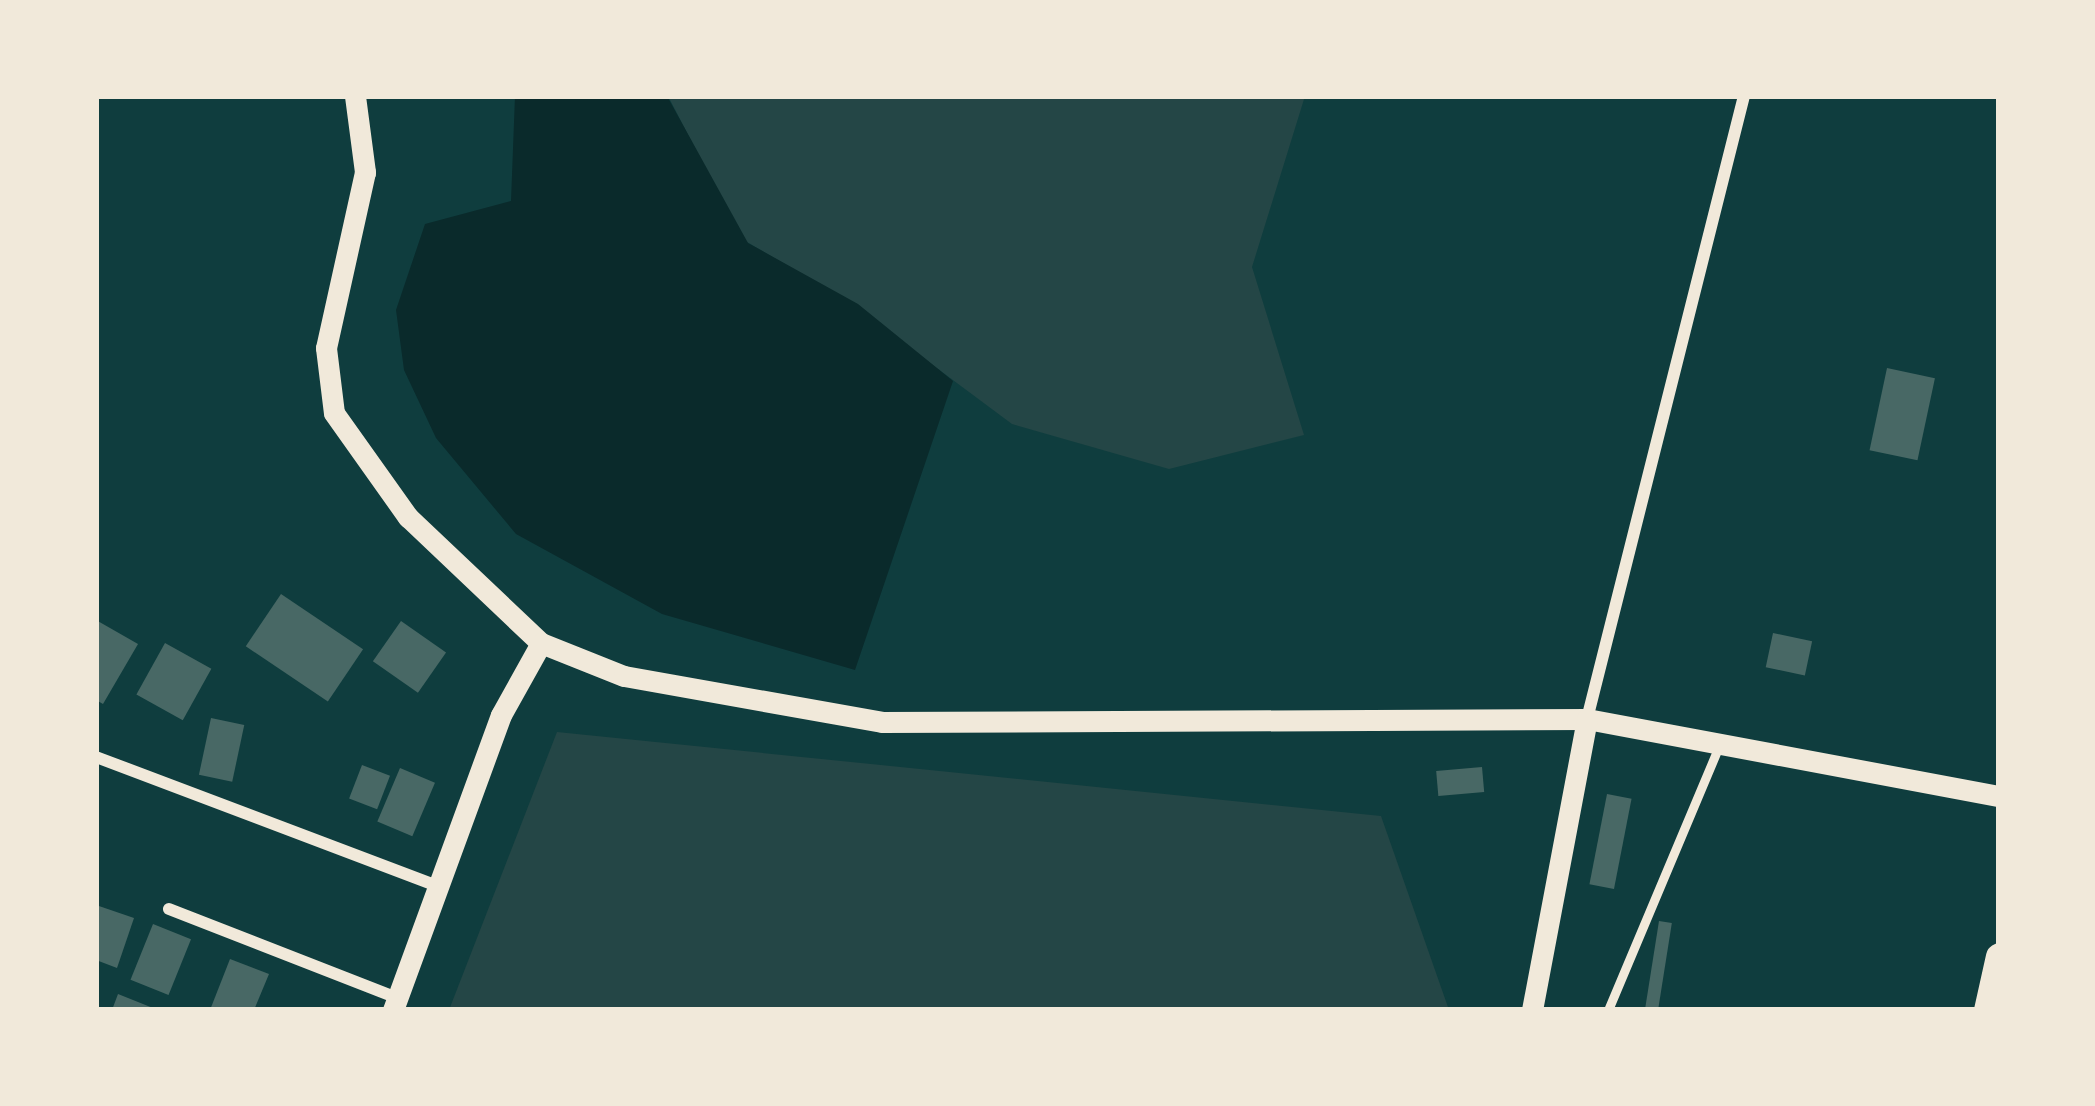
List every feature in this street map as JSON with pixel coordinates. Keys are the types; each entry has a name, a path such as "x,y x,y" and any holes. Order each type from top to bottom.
{"main road":[{"path":"1987,1010 1999,956"}],"street":[{"path":"355,96 365,172 326,347 334,413 408,517 541,643 624,676 882,722 1587,718 1724,736 1999,796"},
{"path":"1532,1010 1587,718 1744,96"},
{"path":"169,909 395,1004 501,715 541,643"},
{"path":"96,757 440,887"}],"lane":[{"path":"1608,1010 1724,736"}],"shaded area":[{"path":"515,96 667,96 748,243 858,304 953,381 855,670 662,614 516,534 436,438 404,370 396,310 425,224 511,201"},
{"path":"668,96 1305,96 1252,267 1304,435 1169,469 1012,424 844,299 742,239"},
{"path":"557,732 1381,816 1449,1010 449,1010"}],"building":[{"path":"1887,368 1935,378 1917,460 1870,450"},
{"path":"281,594 363,649 328,702 246,646"},
{"path":"96,620 138,644 103,704 96,700"},
{"path":"401,621 446,653 418,693 373,661"},
{"path":"1773,633 1812,641 1805,676 1766,667"},
{"path":"165,643 211,669 183,720 136,695"},
{"path":"211,718 244,725 232,782 199,775"},
{"path":"362,765 390,776 377,809 349,799"},
{"path":"1482,767 1484,792 1438,796 1436,771"},
{"path":"400,768 435,783 412,836 377,821"},
{"path":"1607,794 1632,799 1614,889 1589,884"},
{"path":"96,905 134,918 117,968 96,960"},
{"path":"1659,921 1672,923 1658,1010 1645,1010"},
{"path":"153,924 191,939 169,995 131,980"},
{"path":"230,959 269,974 254,1010 210,1010"},
{"path":"118,994 158,1010 112,1010"}]}
